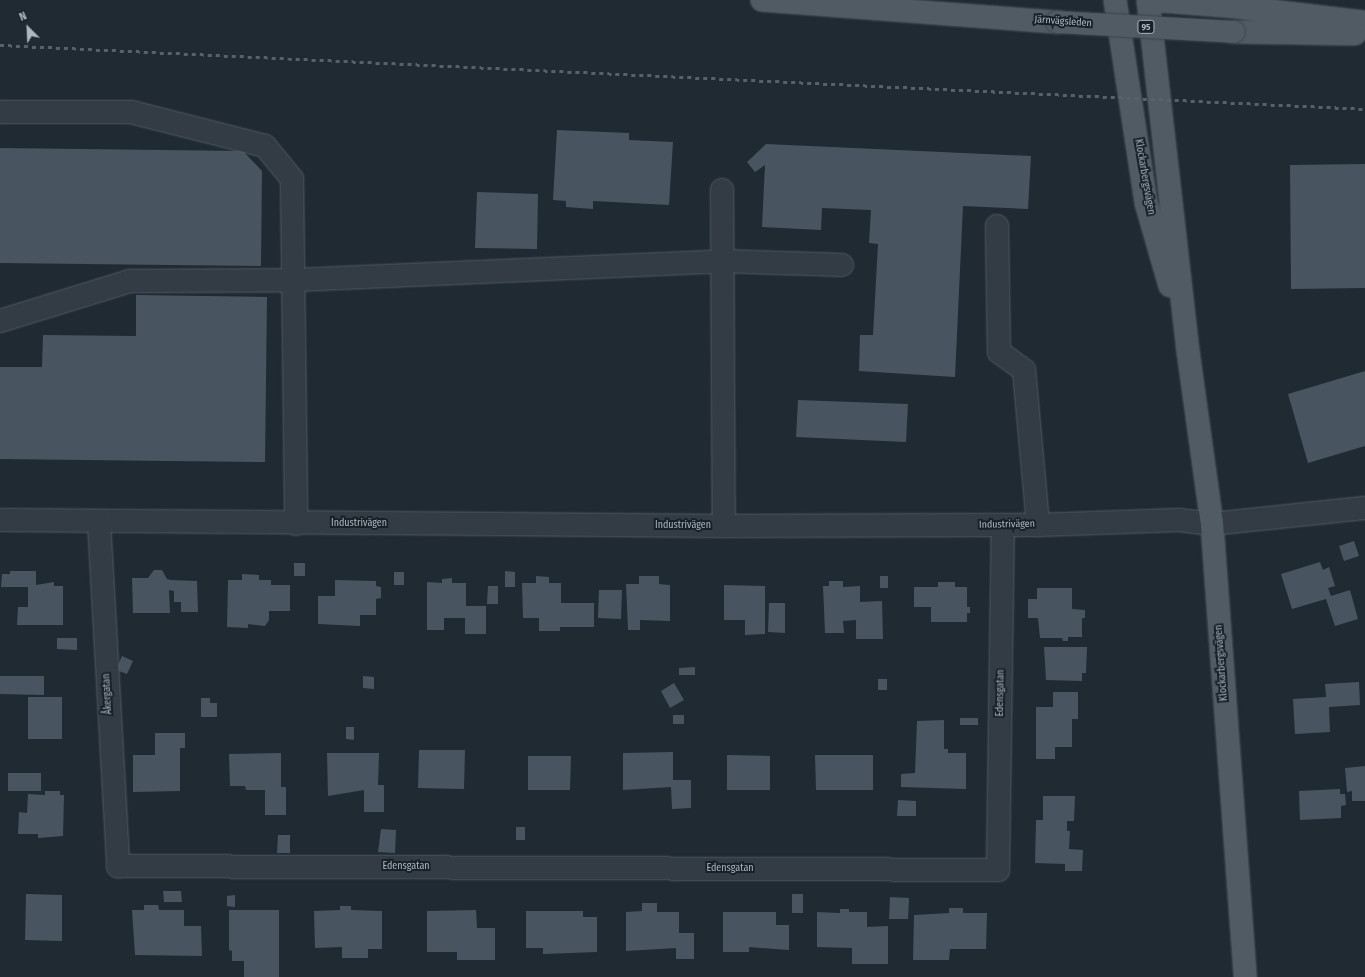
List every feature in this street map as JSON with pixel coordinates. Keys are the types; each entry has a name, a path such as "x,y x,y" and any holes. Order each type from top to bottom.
{"main road":[{"name":"Järnvägsleden","path":"762,0 1057,22 1234,32 1365,34"},
{"name":"Klockarbergsvägen","path":"1115,0 1146,203 1188,351"},
{"name":"Klockarbergsvägen","path":"1148,0 1188,351 1212,524 1245,977"},
{"path":"1148,0 1237,7 1365,22"}],"street":[{"path":"0,112 131,112 265,146 292,179 295,280 296,524"},
{"path":"722,190 724,526"},
{"path":"997,226 999,352 1024,370 1038,525"},
{"path":"0,322 130,281 295,280 722,260 842,265"},
{"name":"Industrivägen","path":"0,520 296,524 724,526 1038,525 1179,520 1212,524 1364,511"},
{"name":"Åkergatan","path":"99,521 118,866"},
{"name":"Edensgatan","path":"118,866 998,870 1003,525"}],"building":[{"path":"557,130 629,133 629,140 673,142 669,205 593,201 593,209 566,207 566,201 553,200"},
{"path":"766,144 1031,156 1028,209 963,206 955,377 859,371 860,335 873,335 878,244 869,243 871,210 822,208 821,230 762,227 765,165 755,172 747,162"},
{"path":"0,148 243,151 262,171 261,266 0,263"},
{"path":"1365,164 1365,288 1291,289 1290,165"},
{"path":"477,192 538,194 537,249 475,248"},
{"path":"136,295 267,297 265,462 0,459 0,367 42,367 43,335 136,336"},
{"path":"1365,371 1365,446 1308,463 1288,394"},
{"path":"798,400 908,404 906,442 796,437"},
{"path":"1354,541 1359,556 1344,561 1339,546"},
{"path":"1320,562 1323,570 1329,567 1335,586 1328,588 1331,596 1350,590 1358,619 1335,626 1326,599 1292,609 1281,574"},
{"path":"294,563 305,563 305,576 294,576"},
{"path":"154,570 162,570 167,579 197,581 198,612 181,612 181,602 174,602 174,591 169,590 170,613 133,613 132,578 148,578"},
{"path":"10,571 36,571 36,585 54,582 54,586 63,586 63,625 17,625 18,607 28,607 28,587 1,587 2,574 10,574"},
{"path":"505,571 515,572 515,587 505,587"},
{"path":"394,572 404,572 404,585 394,585"},
{"path":"242,574 259,575 259,580 271,580 271,585 290,585 290,611 269,611 269,620 265,626 248,624 248,628 227,627 228,580 242,580"},
{"path":"536,576 549,577 549,583 561,583 561,603 594,603 594,627 560,627 560,631 539,631 539,618 523,618 522,583 536,583"},
{"path":"639,576 659,576 659,584 670,585 670,621 640,620 640,630 628,630 626,584 639,584"},
{"path":"880,576 888,576 888,588 880,588"},
{"path":"452,578 452,583 466,583 466,606 486,606 486,634 465,634 465,618 444,618 444,630 427,630 427,582 442,583 442,579"},
{"path":"335,580 376,581 376,586 381,587 381,598 376,599 376,615 360,615 360,626 318,624 318,596 335,596"},
{"path":"829,581 843,581 843,587 860,586 860,602 882,601 883,639 856,639 856,620 843,621 844,633 825,633 823,586 829,586"},
{"path":"938,582 955,582 955,587 967,587 967,607 970,607 970,613 967,613 967,622 931,622 931,607 914,607 914,587 938,587"},
{"path":"724,585 765,586 765,634 745,635 745,620 724,620"},
{"path":"488,586 498,586 498,604 487,604"},
{"path":"1037,588 1072,588 1072,609 1085,610 1085,618 1082,618 1082,637 1068,637 1068,641 1063,641 1062,638 1040,638 1038,618 1028,618 1028,599 1037,599"},
{"path":"599,590 622,590 621,619 598,618"},
{"path":"769,603 785,603 785,633 768,632"},
{"path":"57,638 77,638 77,650 57,649"},
{"path":"1044,647 1087,647 1086,673 1082,673 1082,681 1046,680"},
{"path":"122,656 133,661 127,674 116,670"},
{"path":"695,667 695,675 679,675 679,668"},
{"path":"0,676 44,676 44,695 0,694"},
{"path":"363,676 374,677 374,689 363,688"},
{"path":"878,679 887,679 887,690 878,690"},
{"path":"1359,682 1360,705 1329,707 1330,732 1295,734 1293,699 1326,697 1325,684"},
{"path":"674,683 684,700 670,708 661,691"},
{"path":"1053,692 1078,692 1078,719 1072,719 1072,747 1055,747 1055,759 1036,759 1036,707 1053,707"},
{"path":"28,697 62,697 62,739 28,739"},
{"path":"201,698 210,698 210,703 217,703 217,717 201,717"},
{"path":"673,715 684,715 684,724 673,724"},
{"path":"960,718 978,718 978,725 960,725"},
{"path":"944,720 944,749 948,749 948,753 966,753 966,789 901,787 901,774 915,773 917,721"},
{"path":"346,727 354,727 354,740 346,739"},
{"path":"155,733 185,733 185,748 180,748 180,791 133,792 133,755 155,755"},
{"path":"419,750 465,750 464,789 418,788"},
{"path":"673,752 673,780 691,780 691,808 672,809 671,787 623,790 623,753"},
{"path":"281,753 281,787 286,787 286,815 265,815 265,790 246,790 245,786 230,786 229,754"},
{"path":"327,753 379,753 378,785 384,785 384,812 364,812 364,790 328,796"},
{"path":"727,755 770,756 770,790 727,790"},
{"path":"815,755 873,755 873,790 816,790"},
{"path":"528,756 571,756 570,790 528,790"},
{"path":"1365,766 1365,801 1352,801 1352,791 1347,792 1345,768"},
{"path":"8,773 41,773 41,791 8,791"},
{"path":"1340,789 1340,794 1345,794 1346,805 1341,806 1341,818 1300,820 1299,791"},
{"path":"45,791 60,791 60,795 64,795 63,836 38,838 38,834 18,834 19,812 27,813 28,794 45,795"},
{"path":"1043,796 1075,796 1074,821 1067,821 1067,831 1070,831 1069,849 1083,850 1082,871 1065,871 1065,864 1035,863 1036,820 1043,820"},
{"path":"898,800 916,801 916,816 897,816"},
{"path":"516,827 525,827 525,840 516,840"},
{"path":"381,829 396,830 395,853 378,852"},
{"path":"278,835 290,835 290,853 277,853"},
{"path":"163,891 181,891 182,902 164,902"},
{"path":"26,894 62,895 62,941 25,940"},
{"path":"792,894 803,894 803,913 792,913"},
{"path":"235,895 235,907 227,906 227,896"},
{"path":"890,897 909,898 908,919 889,919"},
{"path":"642,903 657,903 657,912 679,912 679,933 694,933 694,959 676,959 676,948 626,951 626,912 642,911"},
{"path":"144,905 158,905 159,910 184,910 184,926 201,926 202,956 135,955 132,910 144,910"},
{"path":"340,906 351,906 351,910 382,911 382,949 368,949 368,958 342,958 342,947 315,948 314,911 340,910"},
{"path":"949,908 963,908 963,913 987,913 986,949 950,949 949,960 913,960 914,915 949,913"},
{"path":"840,909 849,909 849,912 867,912 867,927 888,926 888,964 852,964 852,948 817,947 817,912 840,913"},
{"path":"229,910 279,910 279,977 244,977 244,961 232,961 232,951 229,950"},
{"path":"476,910 477,928 495,928 495,960 457,960 457,952 427,952 427,911"},
{"path":"526,911 583,911 583,917 597,917 597,952 543,954 543,948 526,948"},
{"path":"723,912 776,912 776,925 789,925 789,950 749,947 749,952 723,952"}],"railway":[{"path":"0,45 1365,109"}]}
